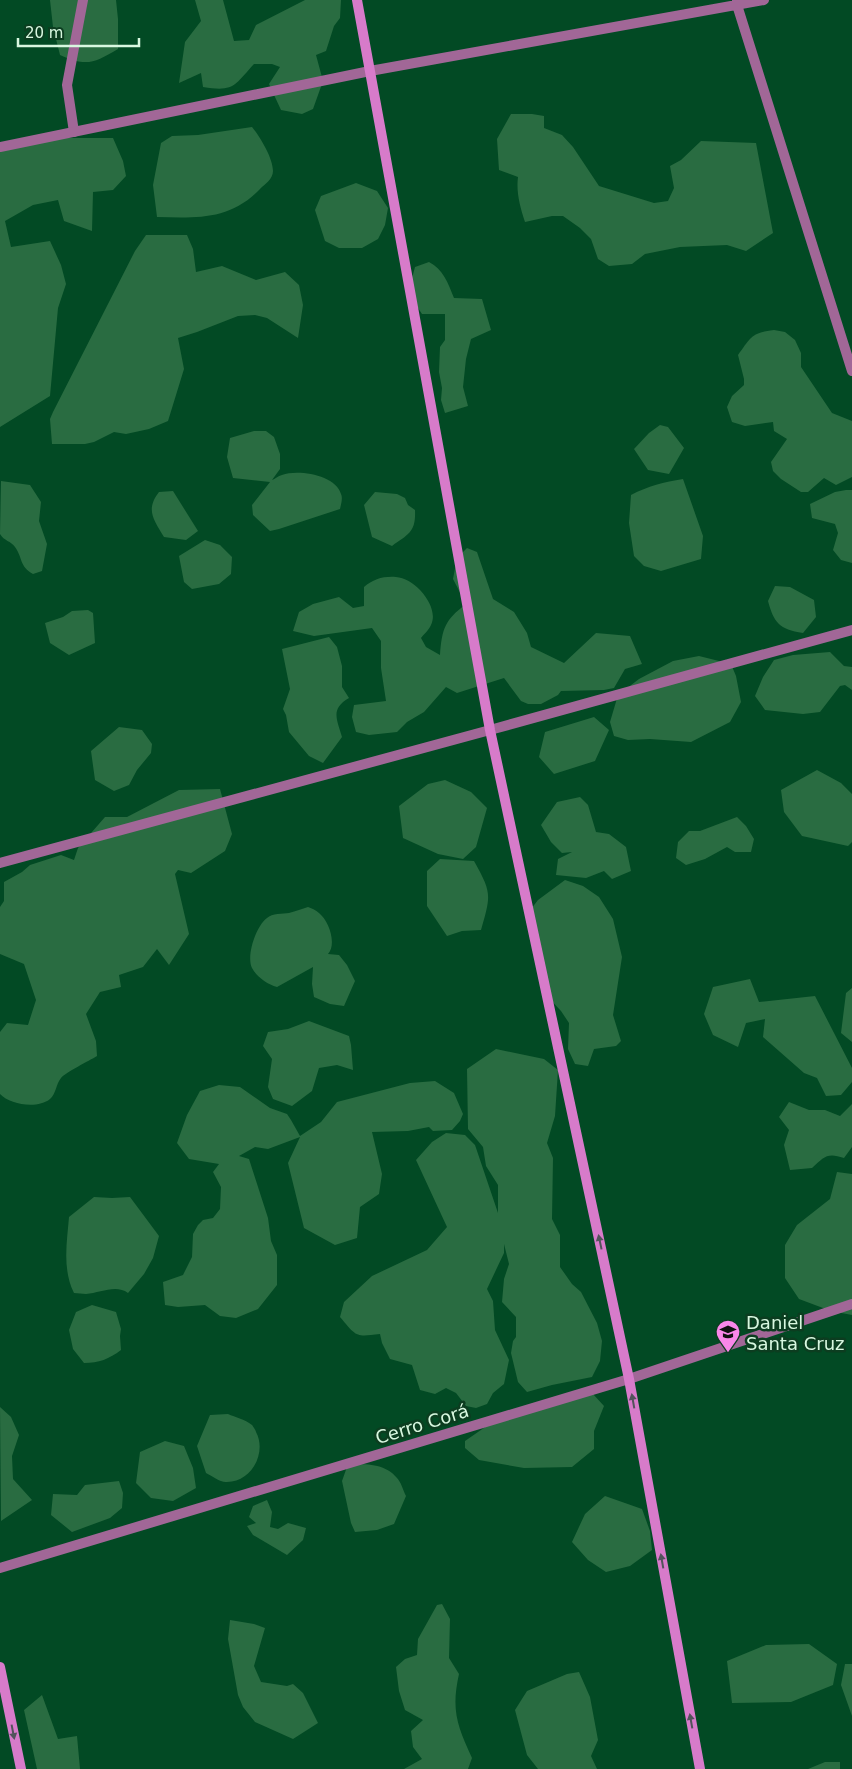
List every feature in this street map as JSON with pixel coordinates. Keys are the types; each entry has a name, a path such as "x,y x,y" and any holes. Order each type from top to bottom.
{"main road":[{"path":"357,0 490,730 629,1379 700,1769"},
{"path":"0,1667 21,1769"}],"street":[{"path":"74,132 68,85 83,0"},
{"path":"0,147 370,70 737,3 764,0"},
{"path":"737,3 852,371"},
{"path":"0,863 852,630"},
{"name":"Cerro Corá","path":"0,1568 629,1379 852,1304"}],"green space":[{"path":"50,0 116,0 118,49 103,58 90,62 77,61 60,55 53,27"},
{"path":"195,0 223,0 234,41 249,40 256,25 305,0 341,0 340,18 334,26 326,51 316,55 323,81 313,109 302,114 281,110 269,84 280,67 272,64 254,64 233,86 227,88 203,87 201,73 179,83 185,42 201,21"},
{"path":"511,114 544,116 544,128 562,135 573,147 599,186 654,203 668,201 674,188 670,166 681,160 701,141 756,143 773,233 746,251 727,245 680,247 645,254 632,264 609,266 598,259 591,239 580,228 563,216 552,216 525,222 519,199 518,177 499,170 497,139"},
{"path":"252,127 266,148 271,160 273,174 266,183 249,199 225,212 200,217 157,217 153,185 161,143 172,136 198,135"},
{"path":"42,138 113,138 123,161 126,176 113,190 93,192 92,231 64,221 58,200 33,205 5,221 11,247 50,241 61,265 66,284 58,308 50,396 0,427 0,147"},
{"path":"356,183 377,191 388,208 385,225 378,239 362,248 339,248 325,241 315,210 321,196"},
{"path":"146,235 187,235 193,249 196,272 222,266 256,280 285,272 299,285 303,305 298,338 267,318 255,315 238,316 178,338 184,369 168,421 149,429 126,434 114,432 94,442 85,444 52,444 50,419 53,412 135,251"},
{"path":"429,262 438,268 454,298 482,299 491,330 471,339 466,359 463,387 468,406 445,413 441,400 442,388 439,372 440,347 445,340 445,314 422,314 408,293 415,267"},
{"path":"774,330 785,332 795,340 801,353 801,367 832,413 852,421 852,477 836,485 824,478 808,492 801,492 781,479 773,471 771,462 787,439 774,431 773,422 745,426 732,422 727,407 732,396 744,385 738,355 756,334"},
{"path":"660,425 668,427 684,448 669,474 648,470 634,449 649,433"},
{"path":"254,431 266,431 274,437 280,454 280,469 272,480 289,473 306,473 324,478 338,487 342,499 340,509 270,531 253,515 252,505 270,482 233,478 227,457 230,438"},
{"path":"683,479 703,536 701,559 661,571 644,566 634,556 629,523 631,495 656,485"},
{"path":"1,481 30,485 41,502 39,521 47,544 42,571 33,574 25,568 15,547 0,534"},
{"path":"852,490 852,563 841,560 833,550 838,533 835,524 812,518 810,504 835,492"},
{"path":"173,491 198,531 186,540 164,537 152,515 152,504 159,492"},
{"path":"375,492 397,494 405,498 408,505 415,510 413,528 392,546 372,537 364,505"},
{"path":"205,540 220,545 232,557 231,574 219,584 192,589 184,582 179,556"},
{"path":"467,548 477,552 493,599 514,612 527,633 531,647 564,663 596,633 630,636 642,664 625,669 614,688 561,691 558,695 541,704 528,704 521,701 504,678 457,693 446,687 424,712 407,722 397,732 369,735 356,732 352,717 354,705 386,701 381,668 381,641 372,628 314,636 293,631 299,612 313,604 339,597 353,608 364,606 364,587 367,584 387,577 403,579 411,582 418,588 429,602 433,618 430,627 421,638 426,647 440,655 446,625 453,615 466,604 453,579 457,558"},
{"path":"775,586 790,587 814,600 816,617 803,633 783,627 775,620 768,601"},
{"path":"88,610 93,613 95,643 69,655 50,643 45,623 63,617 72,611"},
{"path":"329,637 337,647 342,666 342,687 349,698 339,706 336,715 342,737 323,763 309,756 289,732 283,709 290,689 282,649"},
{"path":"830,652 844,666 852,667 852,690 845,685 840,686 820,712 803,714 765,710 755,696 763,677 774,660 793,655"},
{"path":"699,656 731,664 736,676 741,702 730,722 691,742 650,739 628,740 614,736 610,722 618,695 639,679 673,661"},
{"path":"594,717 609,730 595,761 554,774 539,757 545,732"},
{"path":"119,727 142,730 152,744 151,753 137,770 129,785 114,791 95,780 91,751"},
{"path":"817,770 841,783 852,794 852,842 848,846 802,836 784,812 781,790"},
{"path":"445,780 471,792 487,808 476,847 463,859 438,854 403,838 399,806 428,784"},
{"path":"220,789 232,834 225,851 191,873 178,870 175,874 189,934 169,965 157,949 143,967 119,975 121,987 100,992 86,1014 96,1041 97,1056 72,1070 59,1080 50,1099 32,1105 17,1103 5,1098 0,1094 0,1032 7,1023 28,1025 36,1000 24,964 0,954 0,907 4,901 4,882 30,865 61,855 74,860 78,848 105,817 127,817 179,790"},
{"path":"580,797 588,805 596,832 609,834 626,847 631,871 612,879 604,871 586,878 556,875 558,859 572,852 562,853 551,842 541,825 557,802"},
{"path":"737,817 746,826 754,839 751,852 735,852 727,847 705,859 686,865 676,858 678,842 689,831 700,831"},
{"path":"440,859 474,861 484,880 488,894 487,909 481,930 462,931 447,936 427,906 427,871"},
{"path":"565,880 583,886 599,897 613,919 622,957 613,1015 621,1041 616,1046 594,1049 588,1066 575,1064 568,1049 569,1023 547,996 531,909 538,900"},
{"path":"308,907 319,913 329,927 332,944 328,954 339,955 347,965 355,981 344,1006 330,1004 314,997 312,984 313,967 277,987 263,980 250,963 253,941 259,928 267,918 272,915 289,913"},
{"path":"750,979 759,1002 815,996 852,1068 852,1082 841,1095 826,1096 817,1078 804,1073 763,1037 765,1019 746,1023 738,1047 713,1035 704,1014 713,987"},
{"path":"852,988 852,1042 841,1033 846,993"},
{"path":"309,1021 349,1036 353,1070 337,1065 319,1068 312,1091 292,1106 273,1099 268,1087 272,1059 263,1046 268,1032 288,1029"},
{"path":"496,1049 544,1059 558,1070 555,1116 547,1143 553,1158 552,1219 560,1235 560,1267 572,1284 581,1292 597,1323 602,1341 600,1361 592,1377 527,1392 518,1382 511,1353 513,1341 516,1337 516,1317 502,1302 504,1279 509,1264 504,1244 504,1253 487,1289 493,1301 495,1330 509,1360 504,1384 493,1393 487,1404 476,1408 466,1406 456,1393 446,1388 435,1394 420,1390 412,1365 390,1359 380,1334 357,1334 340,1317 344,1302 372,1276 427,1250 447,1227 416,1160 432,1142 446,1133 465,1135 475,1145 498,1213 498,1185 486,1166 483,1147 468,1129 467,1069"},
{"path":"435,1081 454,1093 463,1114 460,1121 452,1130 433,1131 429,1127 408,1131 372,1132 382,1174 379,1194 360,1207 357,1238 335,1245 304,1228 288,1163 300,1137 268,1149 255,1147 239,1156 249,1159 268,1218 271,1241 277,1255 277,1285 258,1309 236,1318 220,1316 205,1305 178,1307 165,1305 163,1282 183,1275 192,1257 193,1234 198,1225 203,1220 213,1218 220,1209 221,1187 213,1172 219,1164 189,1159 177,1143 187,1115 200,1091 219,1085 240,1087 270,1108 287,1114 300,1136 321,1122 337,1102 410,1083"},
{"path":"789,1102 809,1110 825,1110 840,1116 852,1104 852,1147 844,1158 834,1155 823,1158 812,1168 790,1170 784,1145 789,1130 779,1117"},
{"path":"837,1172 852,1174 852,1315 831,1311 799,1299 785,1278 785,1245 797,1225 830,1199"},
{"path":"94,1197 130,1197 159,1236 153,1258 144,1274 128,1293 123,1290 113,1289 86,1294 74,1293 70,1284 66,1255 69,1217"},
{"path":"92,1305 116,1312 121,1329 121,1350 104,1360 84,1363 73,1349 69,1330 76,1312"},
{"path":"593,1394 604,1406 594,1431 594,1449 572,1467 524,1468 479,1460 465,1448 465,1441 504,1414"},
{"path":"0,1407 11,1417 19,1435 12,1456 13,1479 32,1500 1,1521"},
{"path":"228,1414 252,1425 256,1431 260,1448 255,1464 244,1477 236,1481 225,1482 206,1473 197,1446 210,1415"},
{"path":"165,1441 184,1446 193,1468 196,1488 173,1501 151,1498 136,1483 140,1452"},
{"path":"348,1464 368,1464 381,1467 387,1469 398,1480 406,1496 394,1524 377,1530 355,1532 351,1523 342,1481"},
{"path":"119,1481 123,1493 122,1508 110,1518 72,1532 51,1515 53,1494 77,1495 85,1485"},
{"path":"605,1496 642,1509 650,1531 652,1550 630,1566 606,1572 588,1560 572,1542 585,1514"},
{"path":"267,1500 272,1512 270,1527 278,1529 288,1523 306,1528 303,1540 287,1555 253,1535 247,1526 256,1523 249,1517 253,1506"},
{"path":"442,1604 450,1619 449,1658 459,1674 456,1698 457,1717 472,1758 468,1769 404,1769 422,1759 413,1747 411,1731 423,1720 405,1710 399,1691 396,1667 405,1659 417,1655 418,1639 437,1605"},
{"path":"230,1620 265,1628 254,1666 261,1682 287,1686 293,1684 303,1693 318,1723 293,1739 255,1722 243,1707 238,1695 228,1639"},
{"path":"809,1644 837,1664 833,1685 791,1702 732,1703 727,1661 766,1645"},
{"path":"845,1664 852,1664 852,1716 841,1685"},
{"path":"579,1672 590,1697 598,1740 591,1756 597,1769 538,1769 527,1755 515,1710 527,1691 567,1674"},
{"path":"42,1695 58,1739 77,1736 80,1769 37,1769 24,1710"},
{"path":"825,1762 840,1762 840,1769 808,1769"}],"place":[{"name":"Daniel Santa Cruz","path":"728,1353"}]}
